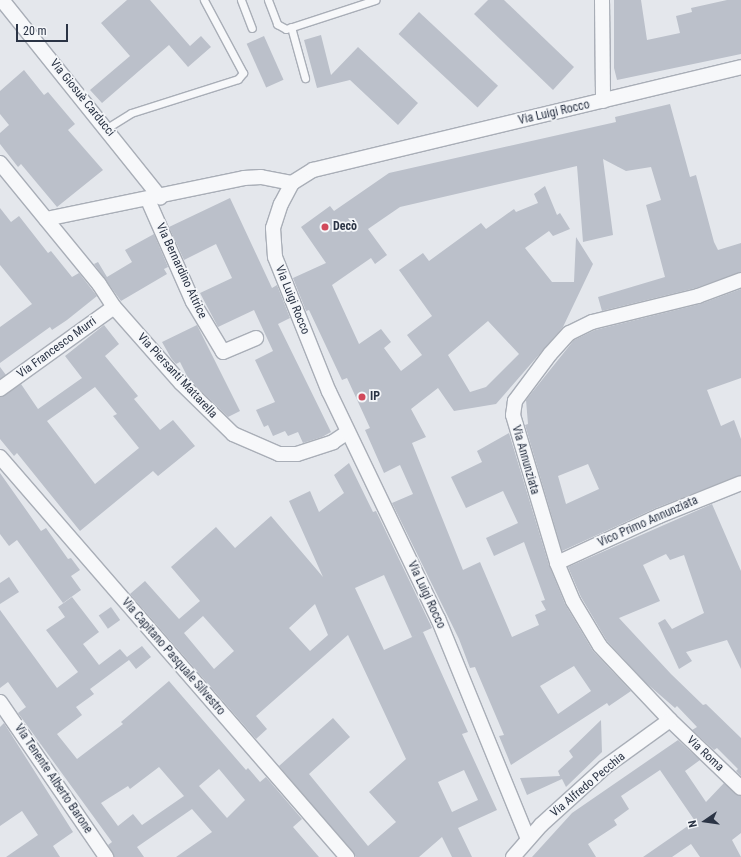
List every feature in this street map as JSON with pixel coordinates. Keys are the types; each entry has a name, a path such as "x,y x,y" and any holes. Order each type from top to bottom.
{"street":[{"name":"Via Giosuè Carducci","path":"2,0 107,128 154,198"},
{"path":"602,0 603,101"},
{"name":"Via Luigi Rocco","path":"528,839 438,619 329,392 275,257 273,228 281,204 292,184 313,170 741,68"},
{"name":"Via Piersanti Mattarella","path":"0,163 114,306 181,383 233,434 279,454 297,454 321,448 348,432"},
{"path":"46,219 154,198 244,178 261,177 292,184"},
{"name":"Via Bernardino Attrice","path":"154,198 193,302 223,352 256,338"},
{"name":"Via Annunziata","path":"670,720 600,646 573,601 557,563 516,432 513,415 515,402 550,354 569,333 592,322 698,296 741,280"},
{"name":"Via Francesco Murri","path":"0,389 114,306"},
{"name":"Via Capitano Pasquale Silvestro","path":"0,457 347,857"},
{"name":"Vico Primo Annunziata","path":"557,563 659,516 741,483"},
{"name":"Via Tenente Alberto Barone","path":"0,702 106,857"},
{"name":"Via Alfredo Pecchia","path":"513,857 528,839 605,767 670,720"},
{"name":"Via Roma","path":"670,720 741,788"}],"lane":[{"path":"107,128 131,113 238,79 243,73 204,0"},
{"path":"241,0 252,28"},
{"path":"268,0 276,24 286,29 375,0"},
{"path":"291,27 304,78"}],"building":[{"path":"127,0 150,0 190,46 201,36 211,47 188,67 169,45 102,103 90,90 130,56 101,23"},
{"path":"488,0 504,0 574,67 553,90 474,14"},
{"path":"614,0 641,0 647,40 680,33 676,16 692,12 691,8 727,0 741,0 741,54 617,80 614,68"},
{"path":"419,12 498,86 478,108 399,34"},
{"path":"321,35 331,75 358,47 418,103 398,125 350,80 317,88 304,40"},
{"path":"264,36 284,80 266,88 247,44"},
{"path":"24,70 44,95 48,92 75,124 68,130 103,170 57,207 21,164 18,167 0,144 0,133 9,125 0,114 0,91"},
{"path":"670,104 690,177 696,175 714,242 718,250 741,243 741,272 696,288 602,311 598,297 665,277 646,205 661,200 651,167 626,171 603,159 613,235 583,242 577,166 400,207 368,229 387,255 375,264 371,258 332,285 359,344 381,329 391,342 384,348 401,371 422,355 407,335 432,316 399,270 423,253 429,261 481,223 486,229 514,209 516,212 538,203 534,194 545,186 557,215 560,213 570,229 553,236 549,231 525,248 552,282 574,282 576,237 593,264 563,327 496,404 454,411 438,388 411,409 426,437 412,443 463,570 480,562 512,637 539,625 535,615 546,610 541,601 545,600 524,542 494,556 486,538 518,523 503,491 466,508 451,477 482,462 477,451 509,433 549,565 565,604 593,651 631,691 609,706 607,703 511,765 499,736 504,735 475,667 470,668 459,639 392,503 413,494 400,465 384,473 365,430 370,428 347,378 342,380 309,310 306,311 293,278 326,263 301,227 330,206 334,211 389,173 616,122 615,117","holes":["488,321 519,354 486,387 470,392 448,355","574,666 591,691 558,714 540,686"]},
{"path":"230,198 272,288 277,285 290,318 278,324 331,432 322,437 303,443 298,432 288,436 285,431 273,436 268,425 264,427 256,410 275,402 255,360 273,351 254,310 218,327 200,293 232,278 216,244 184,260 169,227"},
{"path":"0,208 11,222 19,216 48,253 51,251 72,277 79,273 97,296 67,320 52,330 50,327 0,363 0,327 32,304 0,265"},
{"path":"154,234 168,267 164,269 167,274 121,301 94,264 98,262 107,277 132,262 125,250"},
{"path":"741,289 741,378 707,390 721,426 734,420 741,439 741,475 656,508 562,551 525,425 528,424 526,400 574,340 595,330 700,304","holes":["588,464 599,489 566,504 558,476"]},
{"path":"104,325 119,344 105,356 138,396 134,399 160,430 173,420 195,446 158,476 153,471 80,531 17,453 14,456 0,439 0,397 21,384 38,409 82,378 65,356","holes":["95,387 117,414 113,416 139,448 95,484 47,421"]},
{"path":"197,325 240,411 228,417 188,378 180,362 176,364 162,342"},
{"path":"0,367 6,375 0,379"},
{"path":"349,463 373,512 376,511 432,628 423,632 468,732 462,734 497,810 458,828 472,857 452,857 442,837 419,857 356,857 279,766 333,718 350,737 309,774 368,846 396,822 369,792 406,759 348,635 256,716 267,729 256,739 130,594 145,581 179,619 200,601 171,567 216,527 235,548 271,516 323,577 289,501 310,491 319,512 344,493 334,475","holes":["384,575 412,637 419,634 384,650 355,588","315,604 328,635 310,651 289,628","203,616 234,651 214,669 184,633","464,770 478,800 452,812 438,782"]},
{"path":"0,473 41,531 46,528 68,559 71,558 80,570 71,576 81,590 63,603 17,540 9,546 0,534"},
{"path":"712,504 741,571 741,669 727,640 686,652 692,661 679,669 658,623 665,619 672,629 704,613 684,555 670,560 666,554 643,565 660,601 619,618 671,674 703,705 706,704 741,738 741,776 736,771 738,769 717,748 714,750 692,730 697,727 677,706 675,708 645,682 607,641 581,597 568,567"},
{"path":"9,577 19,592 0,604 0,583"},
{"path":"72,597 99,632 83,644 99,665 120,649 127,657 142,646 151,657 136,669 129,660 90,689 94,694 76,707 82,715 57,734 77,759 123,724 121,722 169,681 246,770 248,768 260,782 266,777 302,819 293,827 319,857 176,857 212,832 192,809 137,847 144,857 114,857 108,845 112,842 18,713 26,707 8,682 0,688 0,610 57,688 78,672 46,630 65,617 58,607","holes":["159,767 184,796 142,825 133,814 118,826 101,803 128,786 130,789","219,769 245,800 227,818 199,786"]},
{"path":"111,607 120,620 108,629 99,616"},
{"path":"601,720 602,752 566,787 562,779 527,795 520,778 560,776 558,771 573,757 569,751"},
{"path":"4,723 73,832 53,846 60,857 6,857 38,835 22,811 0,826 0,727"},
{"path":"678,740 700,760 685,771 706,802 724,783 741,796 741,833 732,840 741,857 700,857 691,844 672,857 643,857 695,821 660,770 621,796 629,809 614,820 617,825 588,844 596,857 532,857 572,813"}],"place":[{"name":"Decò","path":"325,227"},
{"name":"IP","path":"362,397"}]}
